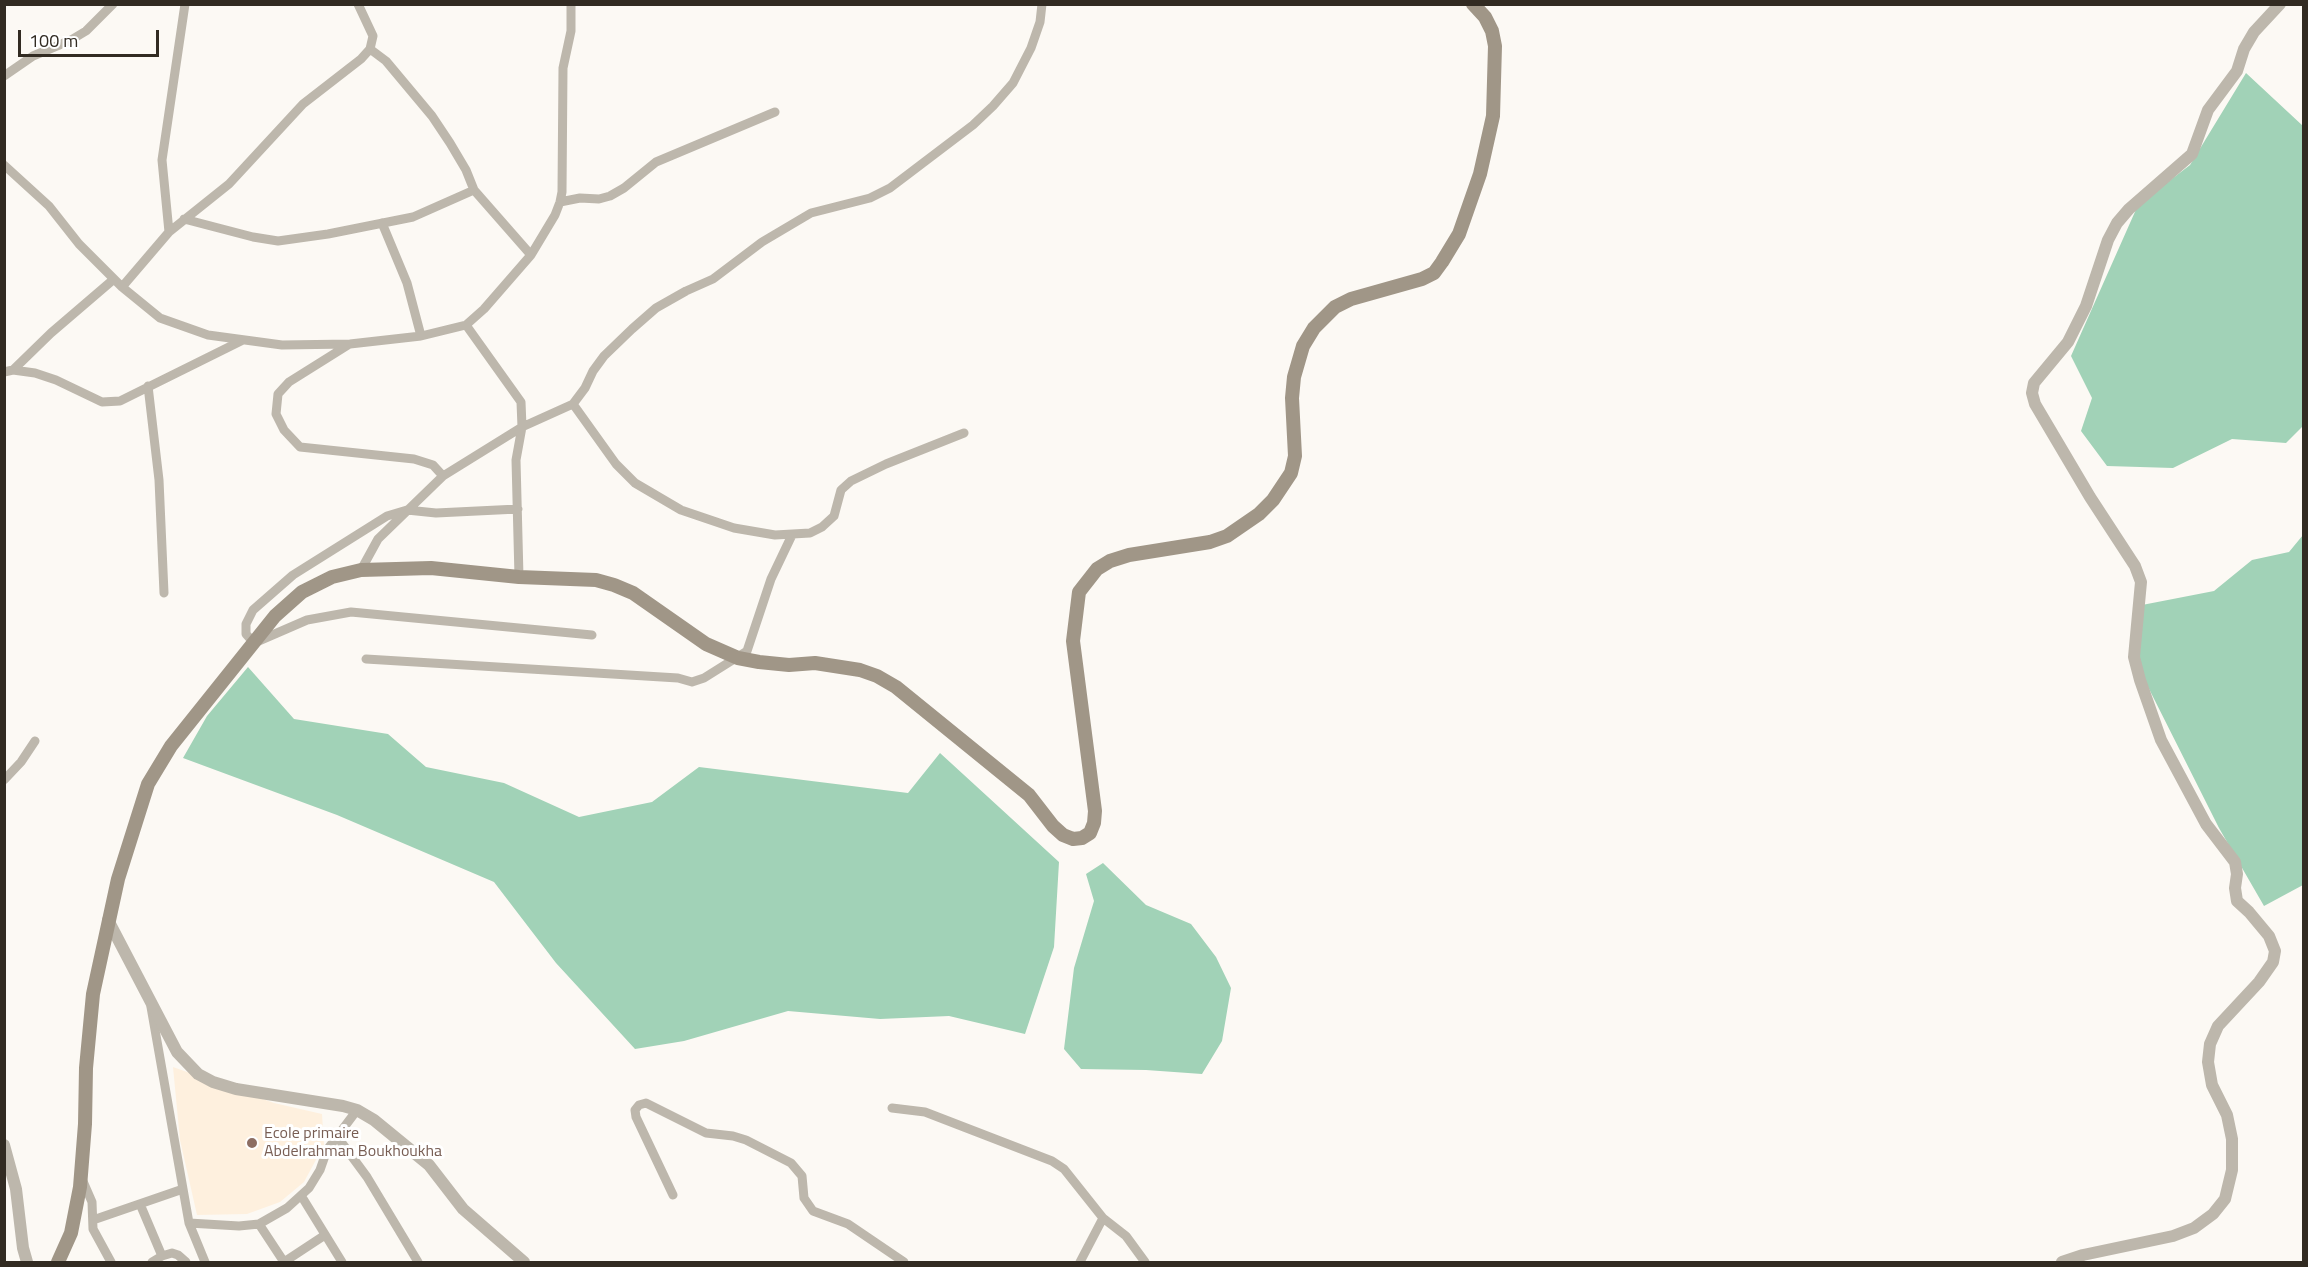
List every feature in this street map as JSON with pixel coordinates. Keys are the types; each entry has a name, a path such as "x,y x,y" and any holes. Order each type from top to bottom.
{"main road":[{"path":"58,1263 71,1233 81,1177 89,1023 108,920 129,841 148,784 171,746 275,616 302,592 332,577 361,570 431,568 519,577 596,580 614,585 633,593 706,644 738,658 789,665 815,663 860,670 877,676 896,687 1029,795 1063,835 1073,839 1082,838 1090,833 1095,811 1073,641 1079,592 1097,569 1110,561 1129,555 1210,542 1227,536 1259,514 1273,500 1291,473 1295,456 1292,398 1294,377 1304,346 1314,328 1335,307 1351,299 1422,279 1434,273 1442,262 1459,234 1480,174 1493,116 1495,46 1492,30 1485,17 1473,4"}],"street":[{"path":"4,76 33,56 86,31 113,4"},
{"path":"169,232 162,160 185,4"},
{"path":"122,287 169,232 229,184 303,104 321,88 362,59 370,49 373,36 358,4"},
{"path":"4,165 49,206 79,244 122,287 160,318 208,335 282,345 350,344 421,336 466,325 484,309 531,255 555,215 560,202 563,68 571,31 570,4"},
{"path":"361,570 378,539 443,476 522,427 573,404 604,356 656,308 712,279 762,242 811,213 870,198 890,188 973,125 1013,83 1031,48 1040,22 1042,4"},
{"path":"2062,1263 2083,1255 2173,1236 2194,1228 2213,1214 2225,1199 2232,1170 2232,1139 2227,1115 2212,1084 2208,1062 2210,1044 2218,1026 2259,982 2272,962 2275,951 2269,936 2250,912 2237,901 2235,862 2206,824 2161,740 2134,657 2140,582 2135,566 2090,497 2035,404 2032,393 2034,383 2068,342 2086,306 2108,240 2117,223 2129,209 2192,154 2208,110 2237,71 2244,49 2254,32 2280,4"},
{"path":"370,49 386,61 432,116 460,161 474,190 531,255"},
{"path":"560,202 610,196 624,188 656,162 775,112"},
{"path":"184,219 253,237 278,241 328,234 413,217 474,190"},
{"path":"382,223 407,283 421,336"},
{"path":"9,371 114,279"},
{"path":"466,325 521,402 522,427 516,460 519,577"},
{"path":"9,371 35,373 56,380 102,402 120,400 243,340"},
{"path":"350,344 289,382 278,394 276,414 284,430 300,447 414,459 433,465 443,476"},
{"path":"148,386 159,480 164,593"},
{"path":"573,404 616,464 635,483 681,510 734,528 775,535 810,533 822,527 834,516 841,490 851,481 886,464 964,433"},
{"path":"518,509 436,513 407,510 387,516 293,574 253,610 246,624 246,634 254,643 307,620 351,612 592,635"},
{"path":"366,659 678,678 692,682 704,678 738,658 749,646 771,579 792,535"},
{"path":"4,780 21,762 34,741"},
{"path":"108,920 177,1052 198,1074 213,1082 236,1089 357,1110 374,1120 429,1165 463,1209 524,1263"},
{"path":"150,1002 189,1223 204,1261 186,1262 172,1253 152,1263"},
{"path":"673,1195 636,1117 635,1110 639,1105 646,1103 706,1133 746,1140 791,1163 802,1176 804,1198 813,1210 848,1224 904,1263"},
{"path":"892,1108 925,1112 1052,1161 1064,1169 1102,1218 1126,1236 1145,1263"},
{"path":"189,1223 239,1226 259,1224 287,1208 302,1197 320,1170 327,1150 336,1135 357,1110"},
{"path":"336,1135 367,1177 418,1263"},
{"path":"4,1145 16,1189 27,1263"},
{"path":"81,1177 92,1202 93,1229 111,1263"},
{"path":"93,1220 183,1189"},
{"path":"302,1197 342,1263"},
{"path":"140,1204 162,1256"},
{"path":"1080,1263 1102,1218"},
{"path":"259,1224 284,1262 325,1234"}],"shaded area":[{"name":"Ecole primaire Abdelrahman Boukhoukha","path":"173,1067 274,1103 322,1114 324,1145 304,1182 280,1202 247,1214 197,1215 180,1140"}],"green space":[{"path":"2246,73 2303,126 2303,426 2286,443 2232,439 2173,468 2107,466 2081,431 2092,398 2071,356 2138,205 2190,165"},
{"path":"2303,535 2303,885 2264,906 2219,828 2139,669 2142,605 2214,591 2252,560 2289,552"},
{"path":"248,667 294,719 388,734 426,767 504,783 579,817 652,802 699,767 908,793 940,753 1059,862 1054,947 1025,1034 949,1016 880,1019 788,1011 684,1041 635,1049 556,963 494,882 337,815 183,758 207,716"},
{"path":"1103,863 1146,905 1191,924 1216,957 1231,988 1222,1041 1202,1074 1081,1069 1064,1049 1074,968 1094,901 1086,874"}],"place":[{"name":"Ecole primaire Abdelrahman Boukhoukha","path":"252,1143"}]}
